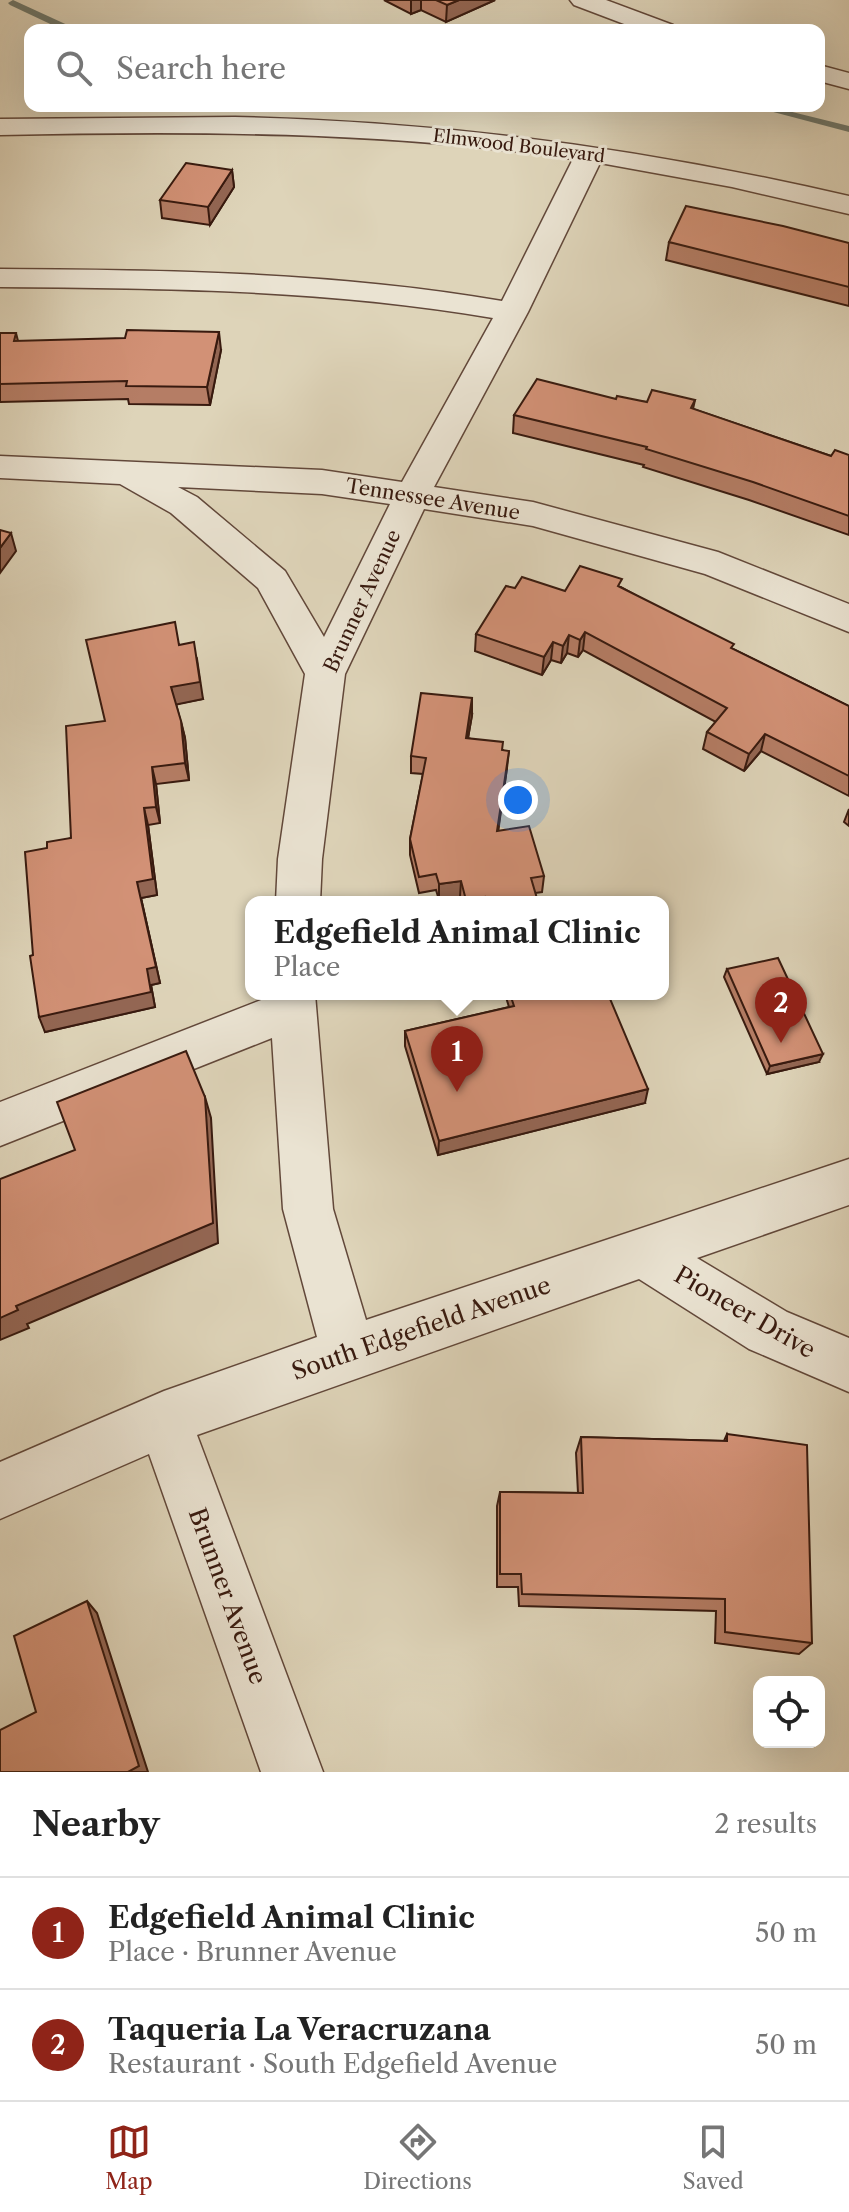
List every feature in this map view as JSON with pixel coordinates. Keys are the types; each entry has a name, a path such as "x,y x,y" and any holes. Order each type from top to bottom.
{"street":[{"path":"583,0 648,24"},
{"path":"825,75 849,81"},
{"name":"Elmwood Boulevard","path":"3,122 266,126 377,130 475,139 590,154 774,187 849,205"},
{"name":"Brunner Avenue","path":"298,896 300,859 325,674 413,494 512,312 590,154"},
{"path":"0,278 267,281 350,287 512,312"},
{"name":"Tennessee Avenue","path":"0,467 120,470 322,482 533,514 718,565 849,619"},
{"path":"120,470 184,505 272,580 325,674"},
{"path":"0,1124 292,1002 308,1209 348,1353"},
{"name":"South Edgefield Avenue","path":"0,1491 164,1419 849,1182"},
{"name":"Pioneer Drive","path":"644,1252 707,1296 804,1351 849,1365"},
{"name":"Brunner Avenue","path":"164,1419 292,1772"}],"building":[{"path":"436,0 459,0 447,5"},
{"path":"186,163 232,170 208,207 160,200"},
{"path":"686,206 849,243 849,287 669,242"},
{"path":"127,330 219,332 207,387 126,386 127,381 0,384 0,333 16,333 14,341 125,338"},
{"path":"537,379 616,399 617,396 647,402 652,390 695,400 691,408 831,456 835,450 849,455 849,516 647,447 514,415"},
{"path":"0,530 11,533 0,548"},
{"path":"580,566 622,579 618,586 734,644 731,648 849,706 849,776 765,734 749,754 707,732 727,708 585,632 580,640 569,635 563,646 553,642 544,657 476,634 506,586 515,588 522,577 565,591"},
{"path":"175,622 179,645 194,642 200,682 171,687 181,721 185,763 152,767 156,807 144,808 153,879 137,882 156,967 147,969 151,992 39,1017 30,956 33,955 25,852 47,848 47,842 71,838 66,726 105,721 86,640"},
{"path":"421,693 472,698 466,738 503,742 502,750 509,751 497,831 529,826 544,876 531,878 536,896 465,896 461,881 439,884 436,874 419,877 410,839 426,758 411,756"},
{"path":"778,958 823,1054 770,1066 727,969"},
{"path":"512,1000 611,1000 648,1089 439,1141 405,1031 514,1006"},
{"path":"186,1051 205,1097 213,1223 16,1306 18,1310 0,1318 0,1179 75,1150 57,1102"},
{"path":"727,1434 807,1445 812,1643 725,1632 725,1599 522,1594 521,1574 500,1574 500,1492 583,1493 581,1437 727,1441"},
{"path":"87,1601 139,1766 128,1772 0,1772 0,1730 36,1712 14,1636"}],"waterway":[{"path":"13,3 58,24"},
{"path":"780,112 849,129"}],"place":[{"name":"Taqueria La Veracruzana","path":"781,1043"},
{"name":"Edgefield Animal Clinic","path":"457,1092"}]}
